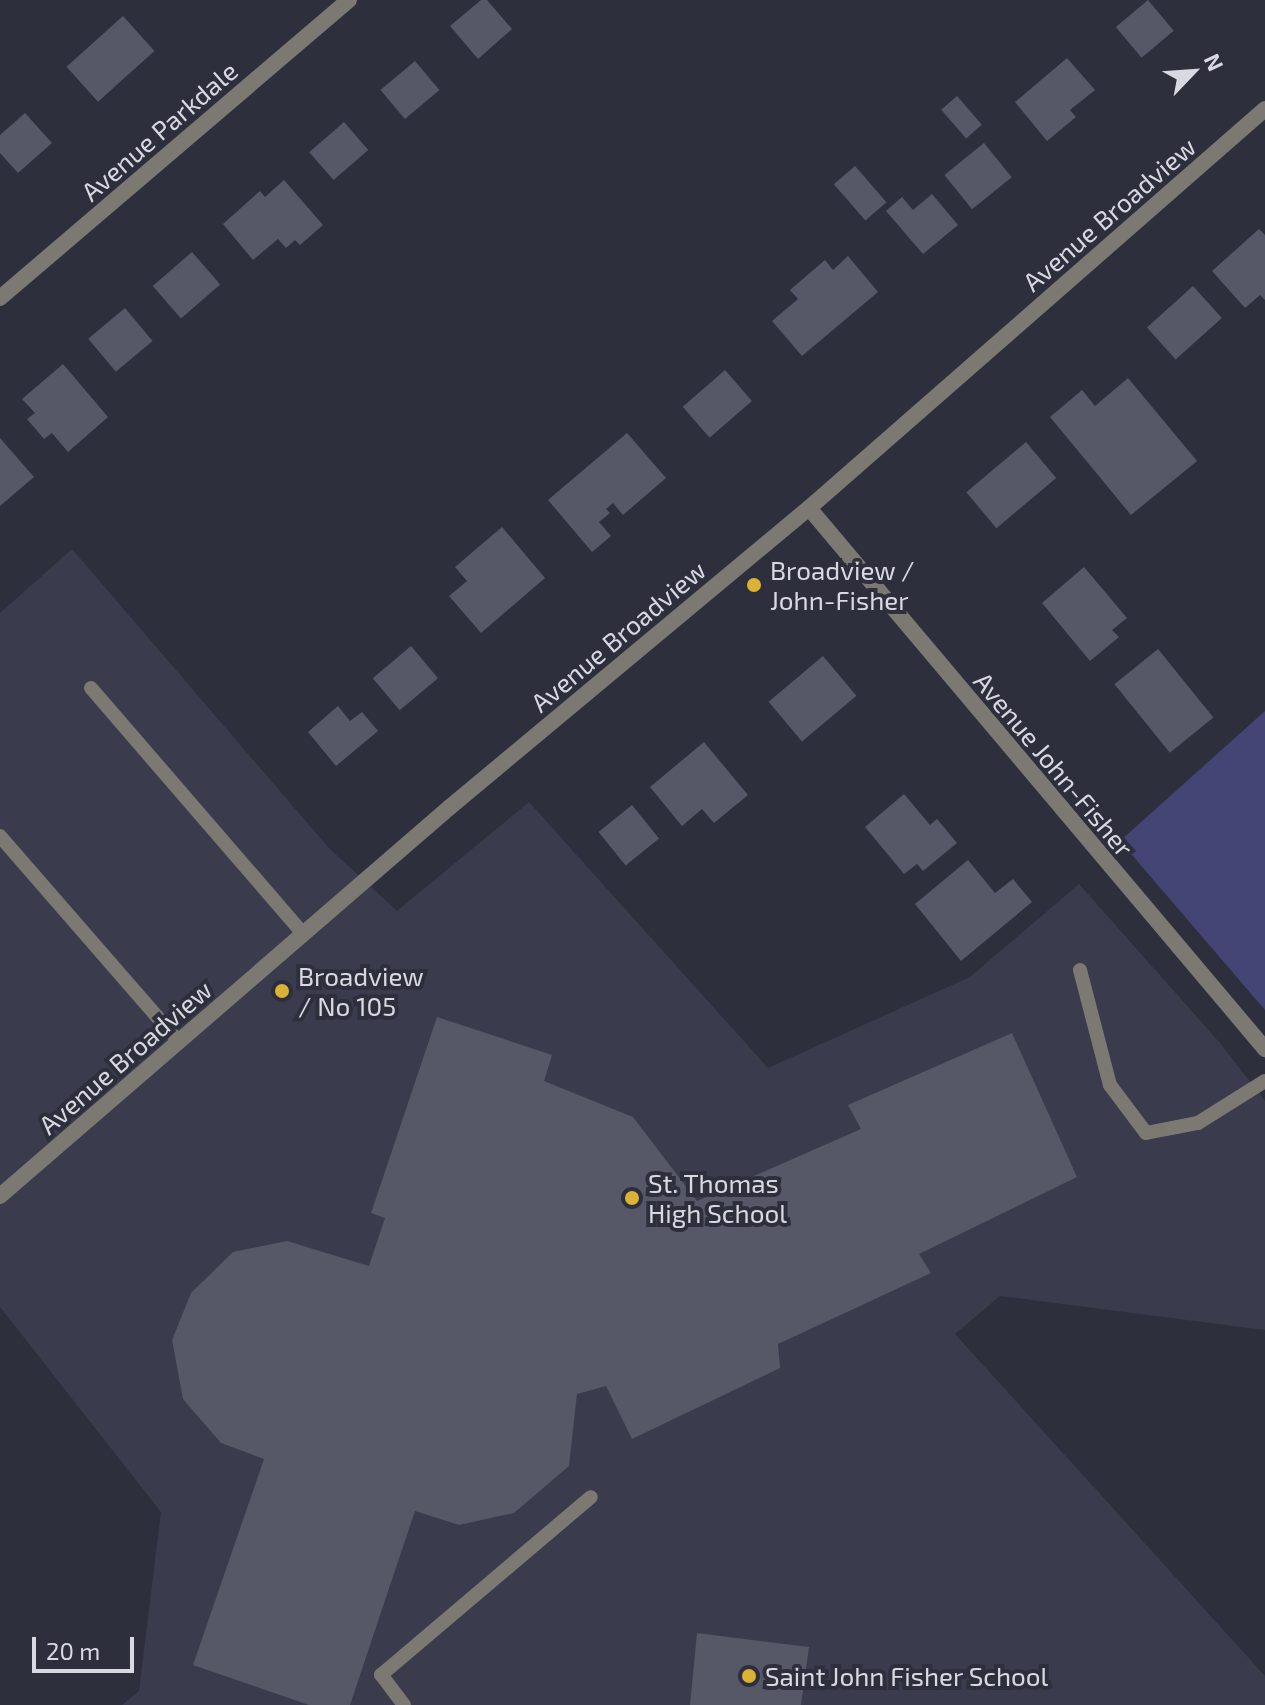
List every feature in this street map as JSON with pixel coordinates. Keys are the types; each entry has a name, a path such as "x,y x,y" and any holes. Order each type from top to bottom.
{"street":[{"name":"Avenue Parkdale","path":"1,296 349,0"},
{"name":"Avenue Broadview","path":"0,1196 303,934 809,508 1265,109"},
{"name":"Avenue John-Fisher","path":"809,508 1265,1049"}],"lane":[{"path":"91,688 303,934"},
{"path":"0,836 179,1042"},
{"path":"1080,970 1110,1085 1146,1133 1198,1123 1265,1081"},
{"path":"404,1705 381,1675 591,1497"}],"shaded area":[{"name":"St. Thomas High School","path":"72,549 328,847 397,911 529,802 768,1068 970,977 1079,884 1220,1043 1265,1101 1265,1330 1000,1296 955,1334 1265,1676 1265,1705 122,1705 139,1691 161,1512 0,1307 0,613"},
{"path":"1265,711 1265,1010 1120,841"}],"building":[{"path":"481,0 487,0 512,29 478,59 450,26"},
{"path":"1148,0 1174,31 1142,58 1116,27"},
{"path":"123,16 154,51 98,102 67,67"},
{"path":"1067,58 1095,90 1070,110 1076,117 1047,141 1015,102"},
{"path":"415,61 439,90 405,119 381,90"},
{"path":"957,96 982,125 966,138 941,110"},
{"path":"25,113 52,143 18,173 0,153 0,135"},
{"path":"344,122 368,150 334,180 309,152"},
{"path":"984,143 1012,177 972,209 944,175"},
{"path":"855,166 886,202 865,221 834,184"},
{"path":"284,180 323,225 300,245 295,240 286,248 278,239 253,260 223,224 260,191 265,197"},
{"path":"932,194 958,225 923,254 886,211 902,197 913,210"},
{"path":"1259,229 1265,235 1265,300 1260,295 1245,308 1212,271"},
{"path":"192,252 220,284 181,319 153,286"},
{"path":"848,256 878,292 802,356 772,321 798,299 790,290 825,260 833,270"},
{"path":"1193,286 1222,318 1176,359 1147,327"},
{"path":"125,308 153,341 116,372 88,339"},
{"path":"63,364 108,417 68,452 52,433 44,439 27,419 35,413 22,399"},
{"path":"725,370 752,401 710,438 683,407"},
{"path":"1128,378 1197,461 1131,515 1050,417 1082,390 1095,406"},
{"path":"627,433 666,478 623,515 613,503 606,509 610,513 599,522 611,536 592,552 548,500"},
{"path":"0,438 34,477 0,506"},
{"path":"1026,442 1056,478 996,528 966,492"},
{"path":"502,527 545,578 481,633 449,596 467,581 455,567"},
{"path":"1084,567 1127,618 1112,630 1119,637 1090,661 1042,603"},
{"path":"411,646 438,678 400,710 373,678"},
{"path":"1158,649 1213,717 1170,753 1114,684"},
{"path":"823,656 856,696 802,741 769,702"},
{"path":"338,706 350,721 362,712 378,731 336,766 308,732"},
{"path":"704,742 748,795 714,823 702,809 682,826 650,787"},
{"path":"904,794 930,825 937,819 957,843 923,871 917,864 904,874 865,827"},
{"path":"632,805 659,838 626,865 599,832"},
{"path":"968,860 995,893 1013,879 1032,902 961,961 915,904"},
{"path":"437,1017 552,1055 544,1081 633,1117 697,1201 861,1129 848,1105 1012,1033 1077,1177 919,1254 931,1273 778,1344 780,1368 632,1439 606,1386 577,1394 569,1466 514,1513 459,1525 415,1511 350,1705 309,1705 193,1665 264,1459 221,1443 183,1399 172,1340 191,1293 233,1252 287,1241 369,1266 385,1218 371,1213"},
{"name":"Saint John Fisher School","path":"697,1633 809,1647 801,1705 690,1705"}],"place":[{"name":"Broadview / John-Fisher","path":"754,585"},
{"name":"Broadview / No 105","path":"282,991"},
{"name":"St. Thomas High School","path":"632,1198"},
{"name":"Saint John Fisher School","path":"749,1676"}]}
